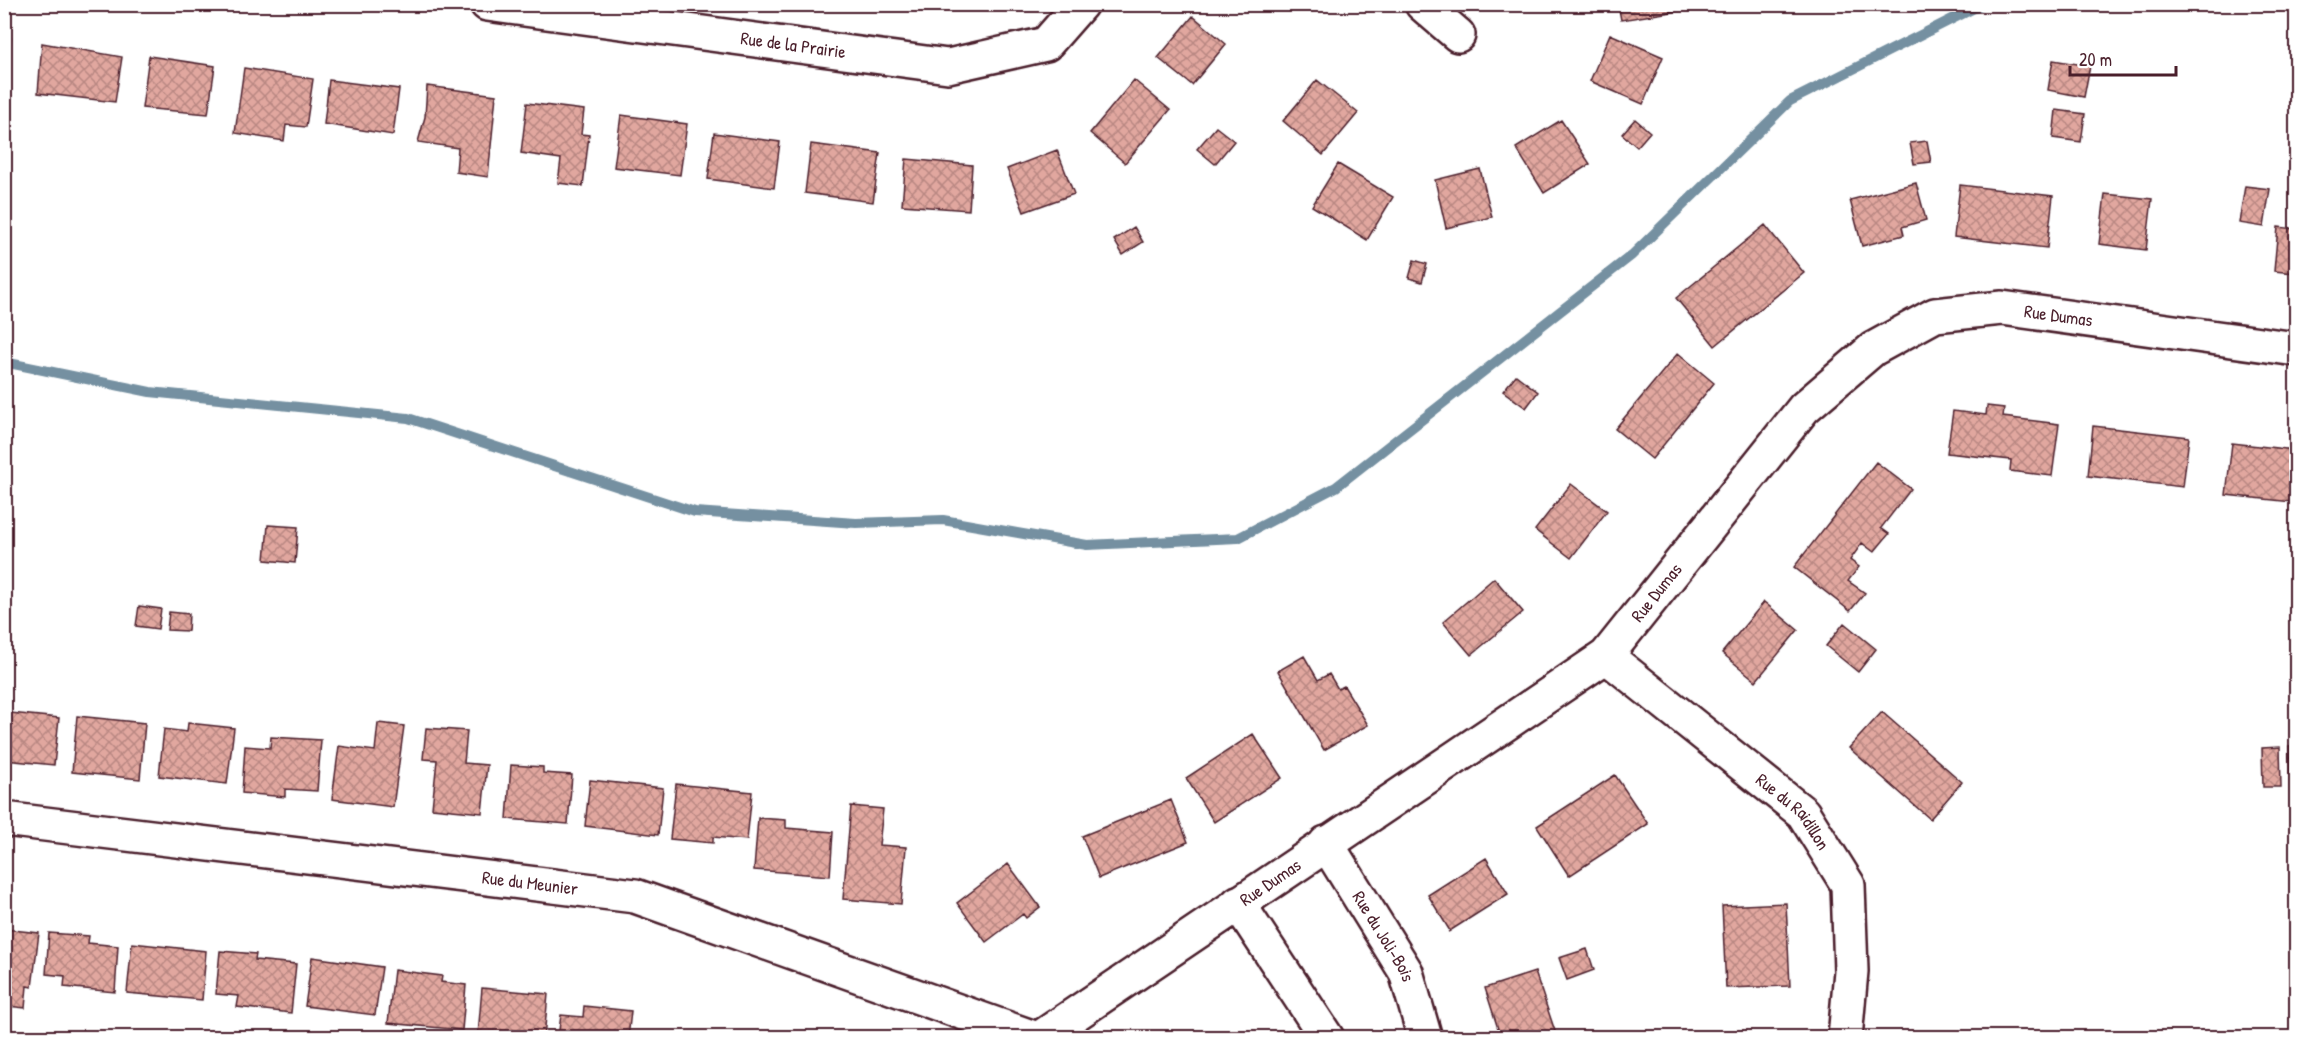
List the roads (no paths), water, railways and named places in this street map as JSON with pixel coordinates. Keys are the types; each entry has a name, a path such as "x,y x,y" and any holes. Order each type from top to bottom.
{"street":[{"name":"Rue de la Prairie","path":"487,4 948,66 1046,44 1081,4"},
{"path":"1422,4 1458,35"},
{"name":"Rue Dumas","path":"1040,1038 1606,656 1804,408 1874,349 1935,315 2002,308 2296,349"},
{"name":"Rue du Raidillon","path":"1606,656 1803,813 1848,885 1851,970 1845,1038"},
{"name":"Rue du Meunier","path":"4,819 635,896 1034,1038"},
{"name":"Rue du Joli-Bois","path":"1326,843 1406,972 1425,1038"},
{"path":"1238,903 1327,1038"}],"waterway":[{"path":"4,362 150,392 408,418 695,512 856,523 943,520 1087,545 1238,538 1336,487 1632,255 1790,101 1982,4"}]}
